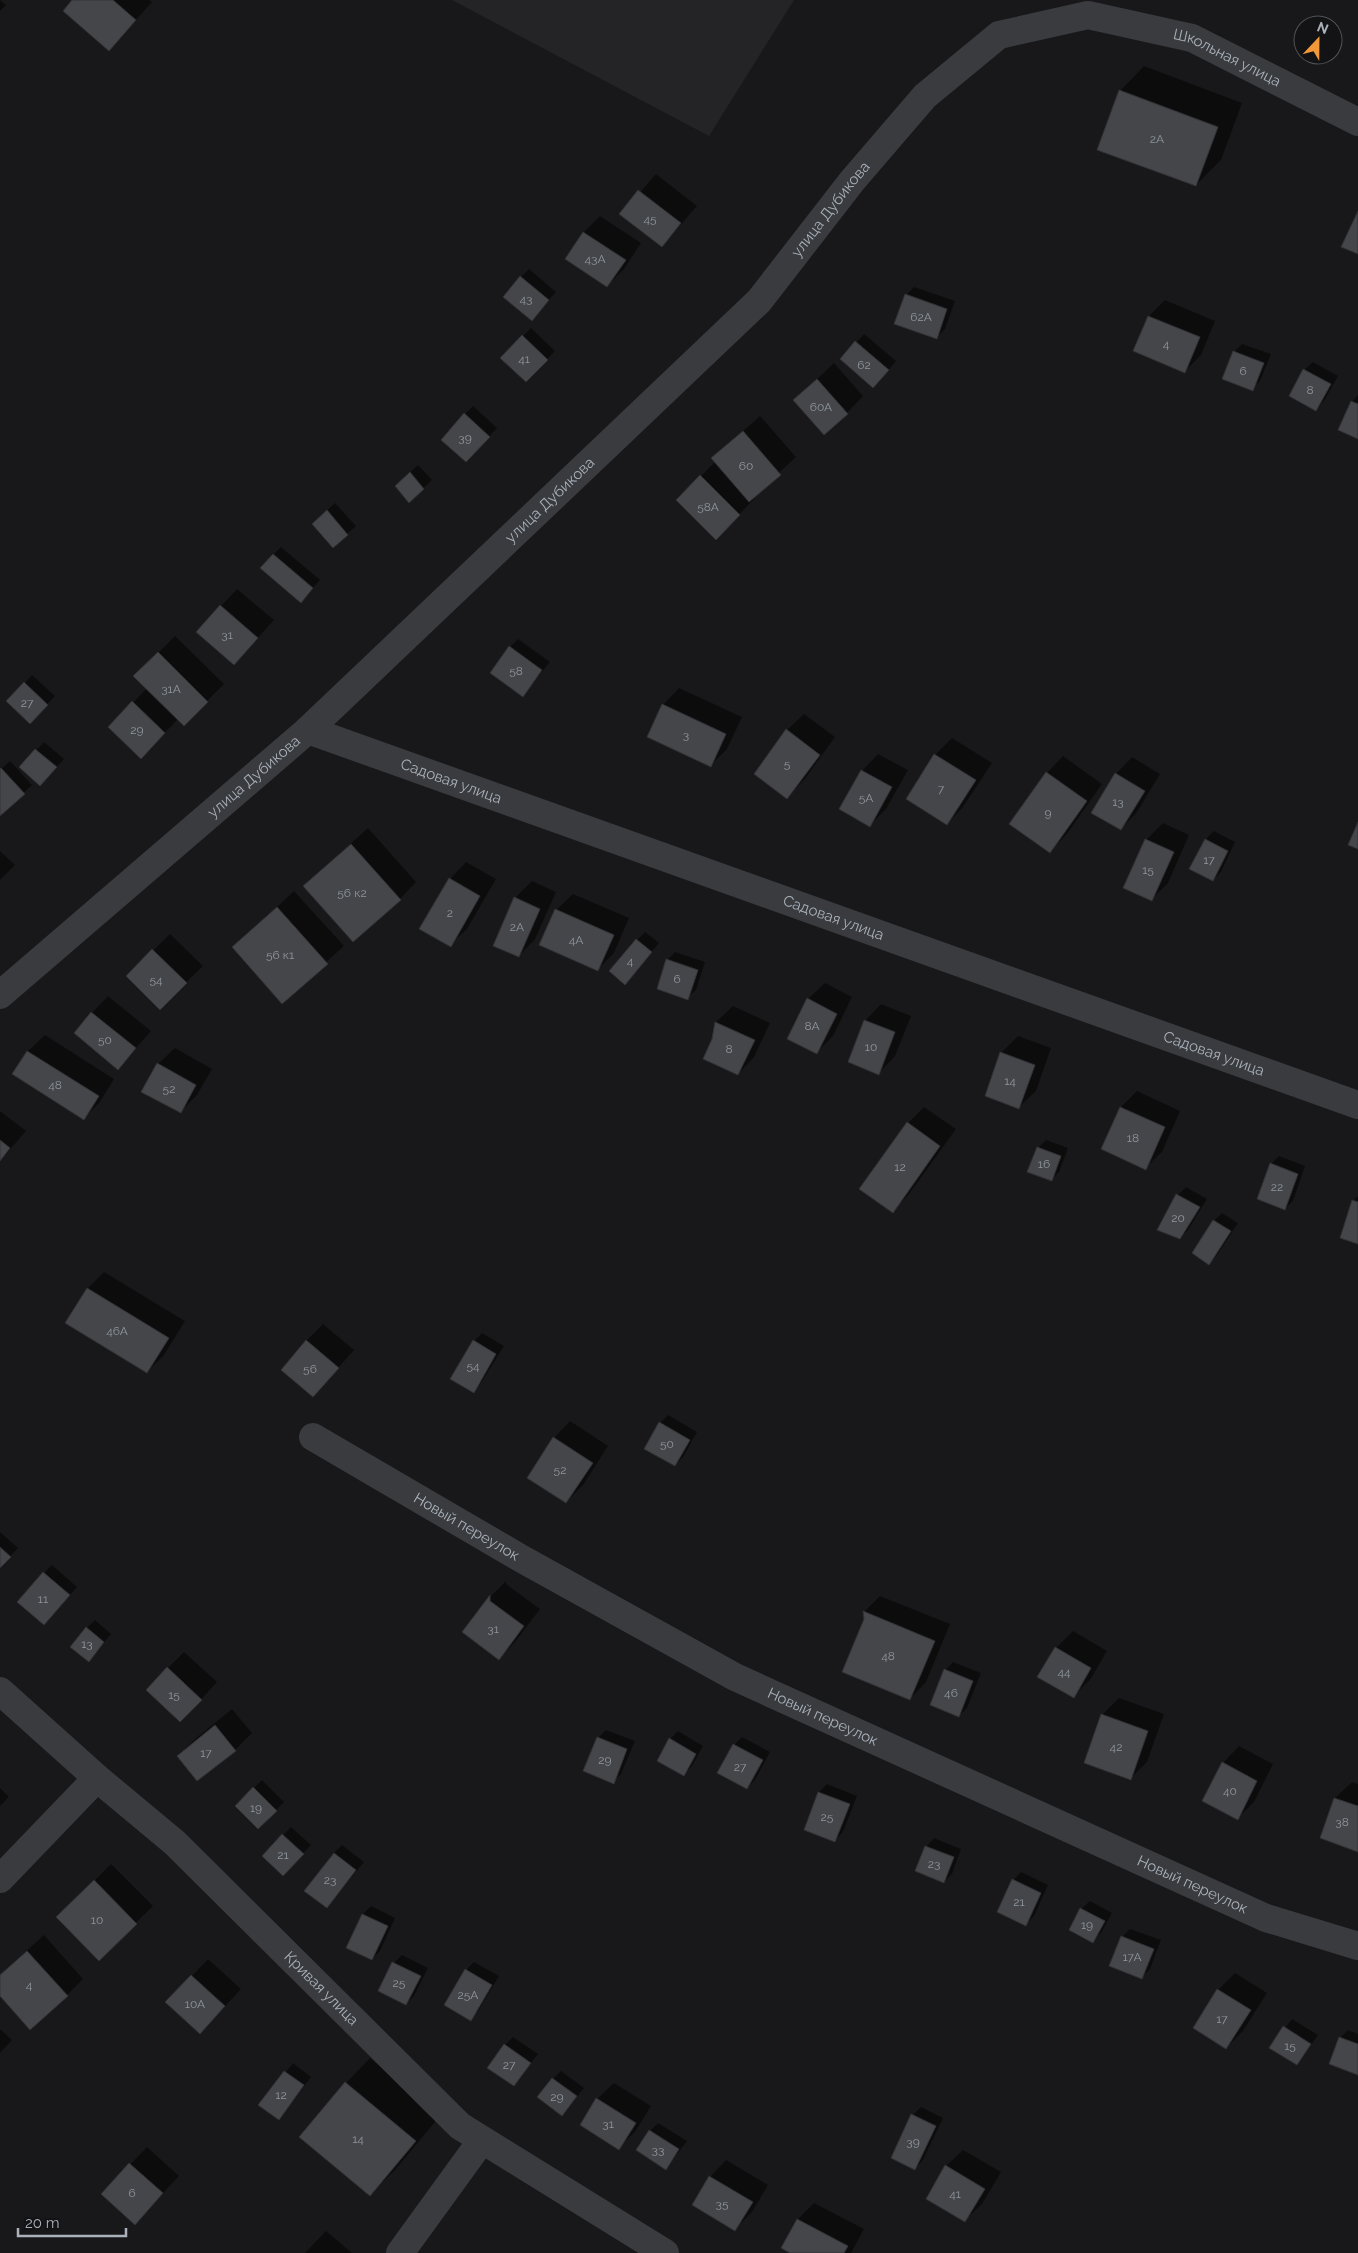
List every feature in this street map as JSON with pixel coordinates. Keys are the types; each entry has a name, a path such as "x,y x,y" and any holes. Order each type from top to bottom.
{"street":[{"name":"Школьная улица","path":"1088,15 1192,38 1358,122"},
{"name":"улица Дубикова","path":"0,995 308,730 759,301 852,181 925,96 999,36 1088,15"},
{"name":"Садовая улица","path":"308,730 1315,1091 1358,1104"},
{"name":"Новый переулок","path":"313,1436 522,1559 735,1676 1266,1918 1358,1946"},
{"name":"Кривая улица","path":"0,1691 97,1778 175,1843 460,2126 665,2253"},
{"path":"0,1879 97,1778"},
{"path":"400,2253 482,2140"}],"shaded area":[{"path":"452,0 794,0 709,136"}],"building":[{"path":"72,0 113,0 136,20 109,51 63,11"},
{"path":"1119,90 1218,127 1196,186 1097,150"},
{"path":"638,190 681,223 662,247 619,214"},
{"path":"1358,211 1358,254 1341,247"},
{"path":"583,232 626,260 607,287 565,259"},
{"path":"520,276 549,300 532,321 503,297"},
{"path":"905,294 947,309 937,339 894,324"},
{"path":"1148,316 1200,337 1185,373 1133,351"},
{"path":"522,335 548,360 526,382 500,358"},
{"path":"855,341 889,370 873,388 840,359"},
{"path":"1233,351 1264,363 1253,391 1222,379"},
{"path":"1303,369 1331,384 1316,411 1289,396"},
{"path":"817,379 848,414 824,435 793,400"},
{"path":"1351,401 1358,404 1358,439 1338,430"},
{"path":"464,413 490,437 466,462 441,440"},
{"path":"743,431 781,475 749,502 711,458"},
{"path":"410,472 424,489 409,503 395,486"},
{"path":"700,475 740,515 716,540 676,500"},
{"path":"327,510 348,535 333,548 312,524"},
{"path":"273,554 313,588 301,603 260,568"},
{"path":"220,605 258,638 234,665 196,632"},
{"path":"509,646 542,670 523,697 490,673"},
{"path":"158,652 208,702 184,726 133,676"},
{"path":"24,682 48,705 30,724 6,701"},
{"path":"132,701 165,733 141,759 108,727"},
{"path":"662,704 726,734 711,767 647,737"},
{"path":"786,729 820,755 787,799 754,774"},
{"path":"35,749 57,767 40,786 19,767"},
{"path":"934,754 976,780 947,825 906,799"},
{"path":"0,769 25,794 0,816"},
{"path":"861,770 892,787 870,827 839,809"},
{"path":"1046,772 1087,801 1050,853 1009,824"},
{"path":"1115,773 1145,791 1121,830 1091,813"},
{"path":"1358,822 1358,849 1348,845"},
{"path":"1145,839 1174,852 1152,901 1123,888"},
{"path":"1205,839 1228,851 1213,881 1189,869"},
{"path":"351,844 401,900 353,942 303,886"},
{"path":"449,878 480,896 451,947 419,929"},
{"path":"514,897 540,909 519,957 493,946"},
{"path":"277,907 328,964 282,1004 232,947"},
{"path":"555,909 614,935 598,971 539,945"},
{"path":"636,939 652,952 625,985 609,971"},
{"path":"152,949 187,983 160,1010 126,976"},
{"path":"666,959 698,970 688,1000 657,989"},
{"path":"807,998 837,1014 817,1054 787,1039"},
{"path":"91,1012 136,1048 118,1070 74,1033"},
{"path":"864,1020 895,1032 879,1075 848,1062"},
{"path":"715,1022 755,1040 738,1075 703,1059 712,1039"},
{"path":"27,1051 99,1096 84,1120 12,1074"},
{"path":"1000,1052 1035,1065 1019,1109 985,1096"},
{"path":"157,1063 196,1085 181,1113 141,1092"},
{"path":"1120,1107 1165,1127 1146,1170 1101,1149"},
{"path":"907,1122 940,1146 893,1213 859,1189"},
{"path":"0,1140 10,1148 0,1161"},
{"path":"1037,1147 1061,1156 1052,1181 1027,1172"},
{"path":"1270,1163 1298,1174 1285,1210 1257,1199"},
{"path":"1176,1194 1200,1207 1180,1239 1157,1230"},
{"path":"1352,1200 1358,1202 1358,1244 1340,1238"},
{"path":"1213,1220 1231,1231 1209,1265 1192,1253"},
{"path":"87,1288 169,1338 147,1373 65,1323"},
{"path":"306,1340 339,1368 313,1397 281,1370"},
{"path":"473,1340 496,1354 474,1393 450,1379"},
{"path":"659,1422 690,1440 675,1466 644,1449"},
{"path":"553,1437 593,1463 566,1503 527,1478"},
{"path":"0,1547 11,1557 0,1568"},
{"path":"43,1572 70,1595 44,1625 17,1602"},
{"path":"490,1595 490,1601 524,1626 499,1660 462,1632"},
{"path":"863,1611 935,1641 910,1700 842,1672 864,1619"},
{"path":"86,1627 104,1642 89,1662 70,1647"},
{"path":"1055,1647 1091,1668 1074,1698 1037,1677"},
{"path":"167,1667 202,1700 180,1722 146,1690"},
{"path":"944,1669 973,1681 959,1717 930,1705"},
{"path":"1101,1714 1148,1731 1131,1780 1084,1763"},
{"path":"215,1725 236,1751 197,1781 177,1756"},
{"path":"597,1737 627,1749 614,1784 583,1771"},
{"path":"669,1738 696,1754 684,1776 657,1761"},
{"path":"733,1744 763,1760 747,1789 717,1773"},
{"path":"1222,1762 1257,1781 1238,1820 1202,1801"},
{"path":"253,1787 277,1811 258,1829 235,1806"},
{"path":"818,1792 850,1804 835,1842 804,1830"},
{"path":"1334,1798 1358,1806 1358,1852 1320,1838"},
{"path":"282,1834 304,1854 283,1876 262,1856"},
{"path":"925,1846 954,1857 944,1883 915,1871"},
{"path":"334,1853 356,1870 327,1908 304,1891"},
{"path":"1012,1879 1041,1893 1026,1926 997,1912"},
{"path":"94,1880 137,1924 99,1961 56,1917"},
{"path":"1080,1908 1105,1921 1093,1943 1069,1930"},
{"path":"362,1914 388,1926 372,1960 346,1948"},
{"path":"1121,1936 1154,1949 1142,1979 1109,1966"},
{"path":"27,1951 68,1996 30,2030 0,1996 0,1975"},
{"path":"392,1962 421,1976 406,2005 378,1991"},
{"path":"465,1969 492,1985 471,2021 444,2005"},
{"path":"191,1975 225,2006 200,2034 165,2002"},
{"path":"1217,1989 1251,2010 1226,2049 1193,2028"},
{"path":"1283,2026 1311,2044 1297,2065 1269,2048"},
{"path":"1339,2037 1358,2044 1358,2075 1329,2064"},
{"path":"504,2044 531,2063 514,2086 487,2068"},
{"path":"284,2071 304,2085 279,2120 258,2105"},
{"path":"552,2078 577,2096 562,2116 537,2097"},
{"path":"345,2082 416,2141 370,2196 299,2137"},
{"path":"596,2098 636,2123 619,2150 580,2125"},
{"path":"911,2114 936,2126 915,2170 891,2158"},
{"path":"649,2130 679,2149 666,2170 636,2150"},
{"path":"129,2163 163,2193 135,2225 101,2194"},
{"path":"945,2165 985,2189 965,2222 926,2199"},
{"path":"709,2176 753,2202 735,2231 692,2205"},
{"path":"797,2219 848,2246 844,2253 790,2253 781,2248"}]}
